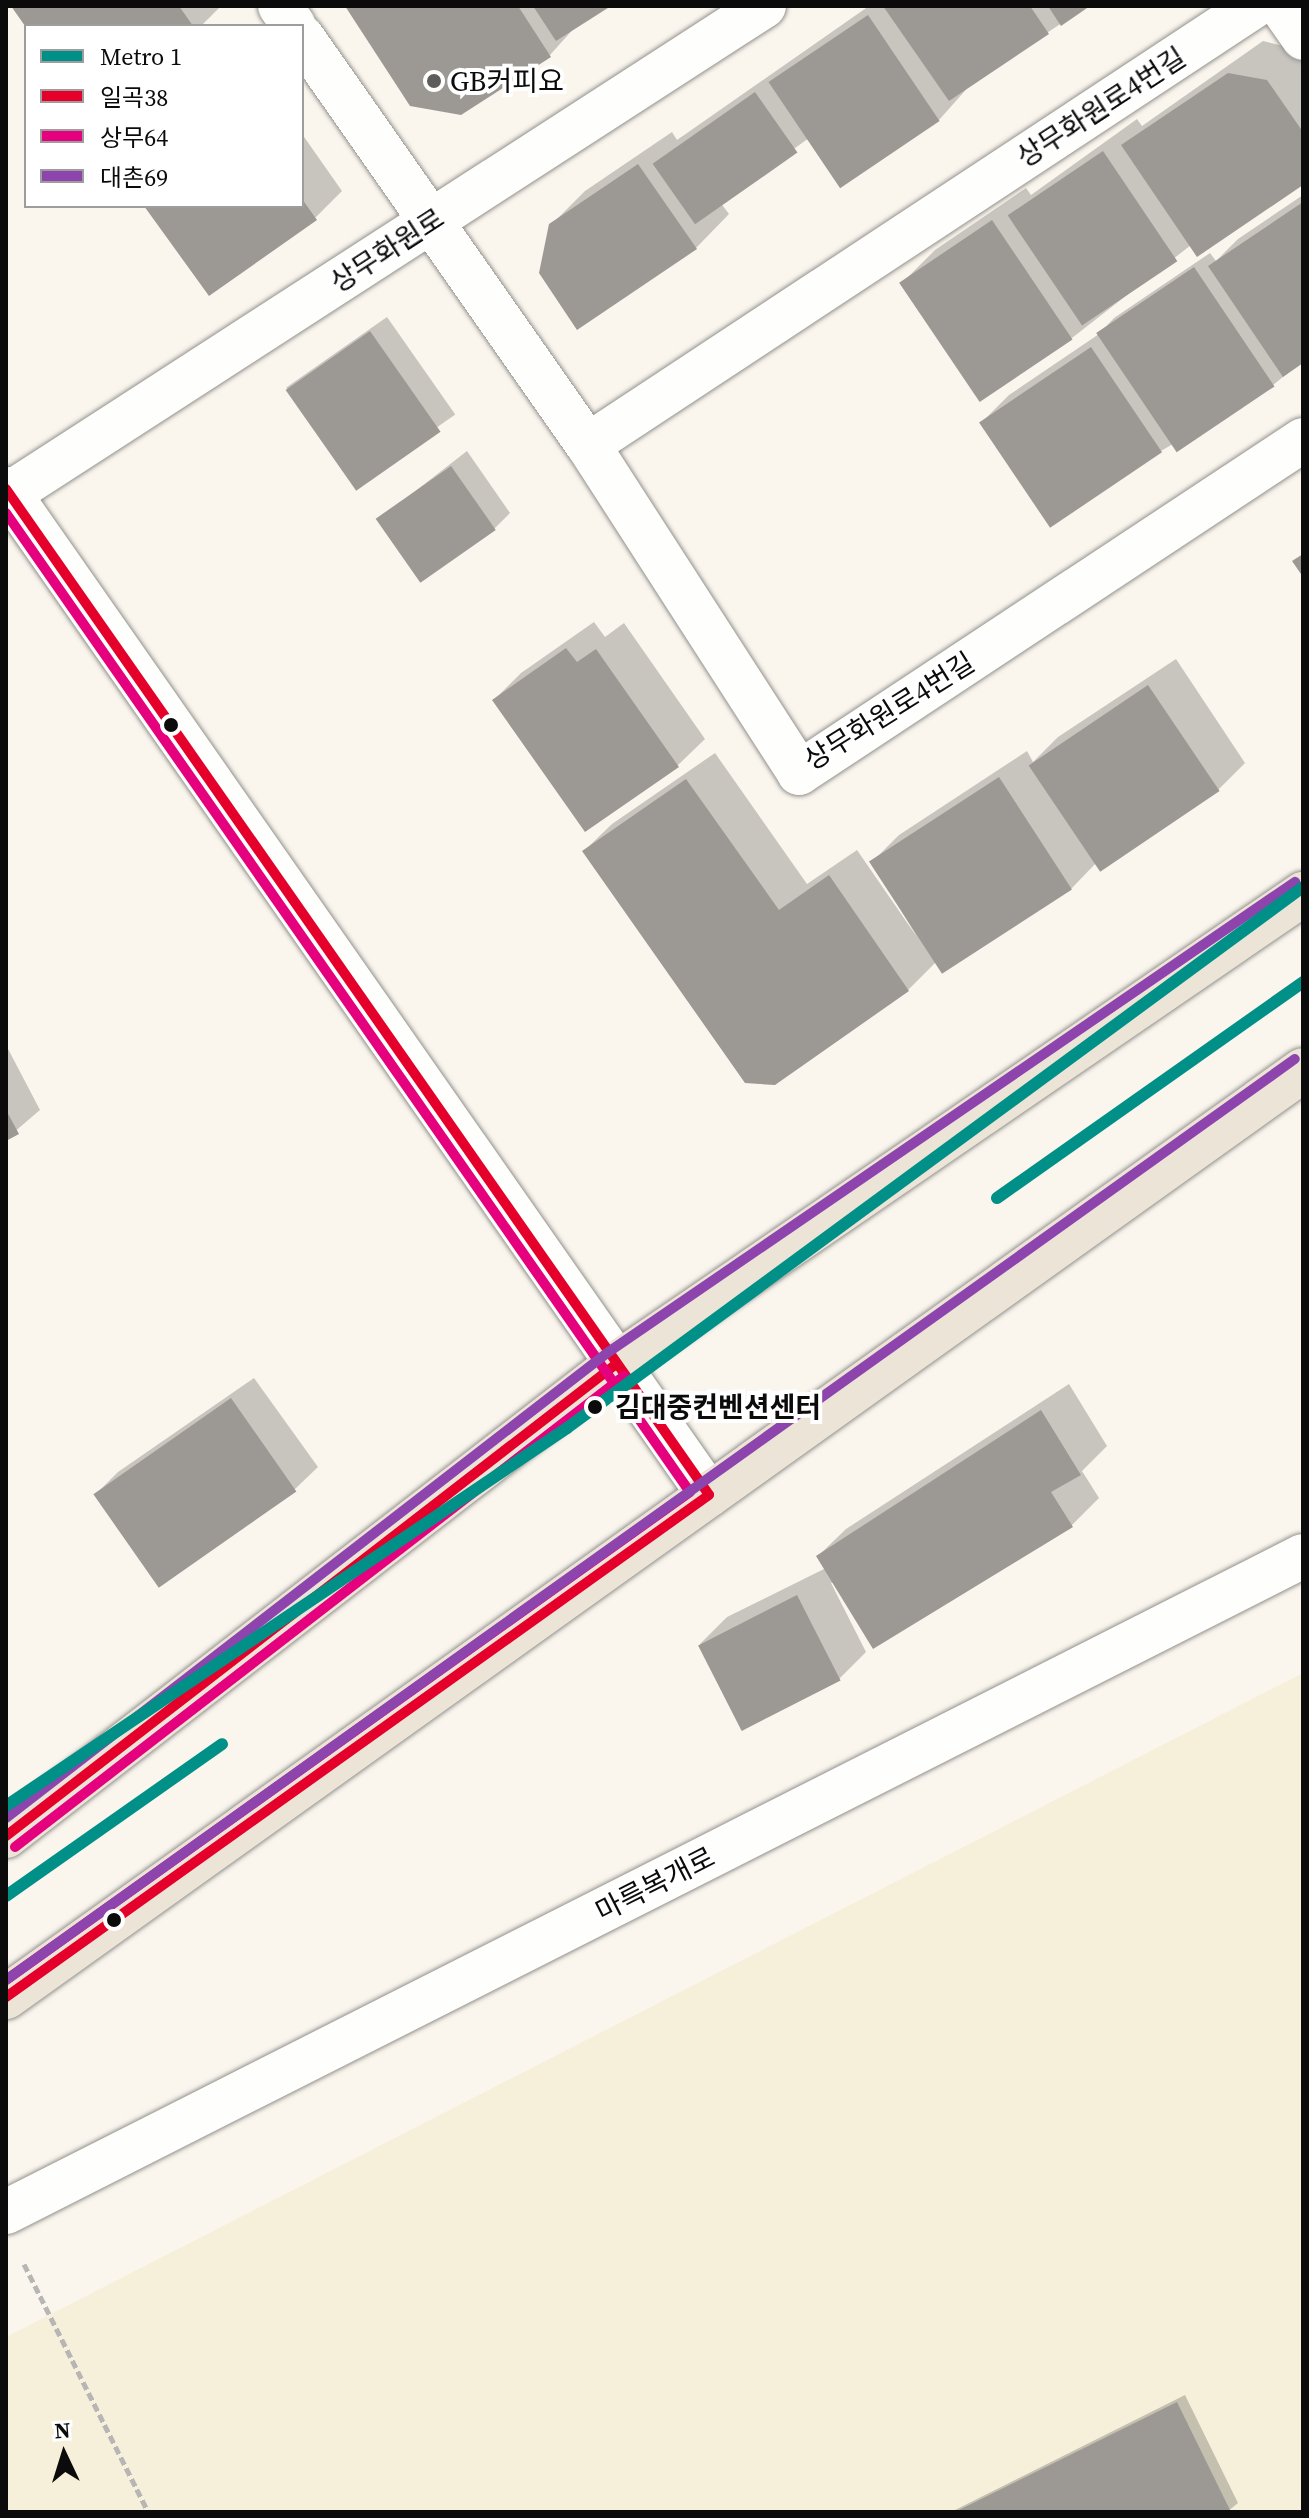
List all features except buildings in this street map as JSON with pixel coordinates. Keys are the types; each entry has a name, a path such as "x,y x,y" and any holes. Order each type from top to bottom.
{"main road":[{"path":"6,1836 615,1365 1303,894"},
{"path":"6,1997 1303,1070"}],"street":[{"path":"280,6 293,24"},
{"name":"상무화원로","path":"8,492 764,6"},
{"name":"상무화원로4번길","path":"588,445 1254,6"},
{"path":"1281,6 1303,38"},
{"name":"상무화원로4번길","path":"304,40 588,445 799,773 1303,440"},
{"path":"8,492 615,1365 709,1495"},
{"name":"마륵복개로","path":"6,2212 1303,1556"}],"path":[{"path":"20,2256 148,2512"}],"shaded area":[{"path":"1303,1673 1303,2512 6,2512 6,2337"}],"metro line":[{"name":"1","path":"6,1806 567,1428 1303,887"},
{"name":"1","path":"997,1198 1303,982"},
{"name":"1","path":"6,1896 222,1744"}],"transit line":[{"name":"일곡38","path":"6,489 709,1495 6,1997"},
{"name":"상무64","path":"6,513 690,1492 6,1980"},
{"name":"대촌69","path":"6,1818 607,1353 1295,882"},
{"name":"대촌69","path":"6,1980 1295,1059"},
{"name":"일곡38","path":"6,1836 615,1365"},
{"name":"상무64","path":"15,1847 624,1376"}],"place":[{"name":"GB커피요","path":"434,81"},
{"name":"김대중컨벤션센터","path":"595,1407"}]}
